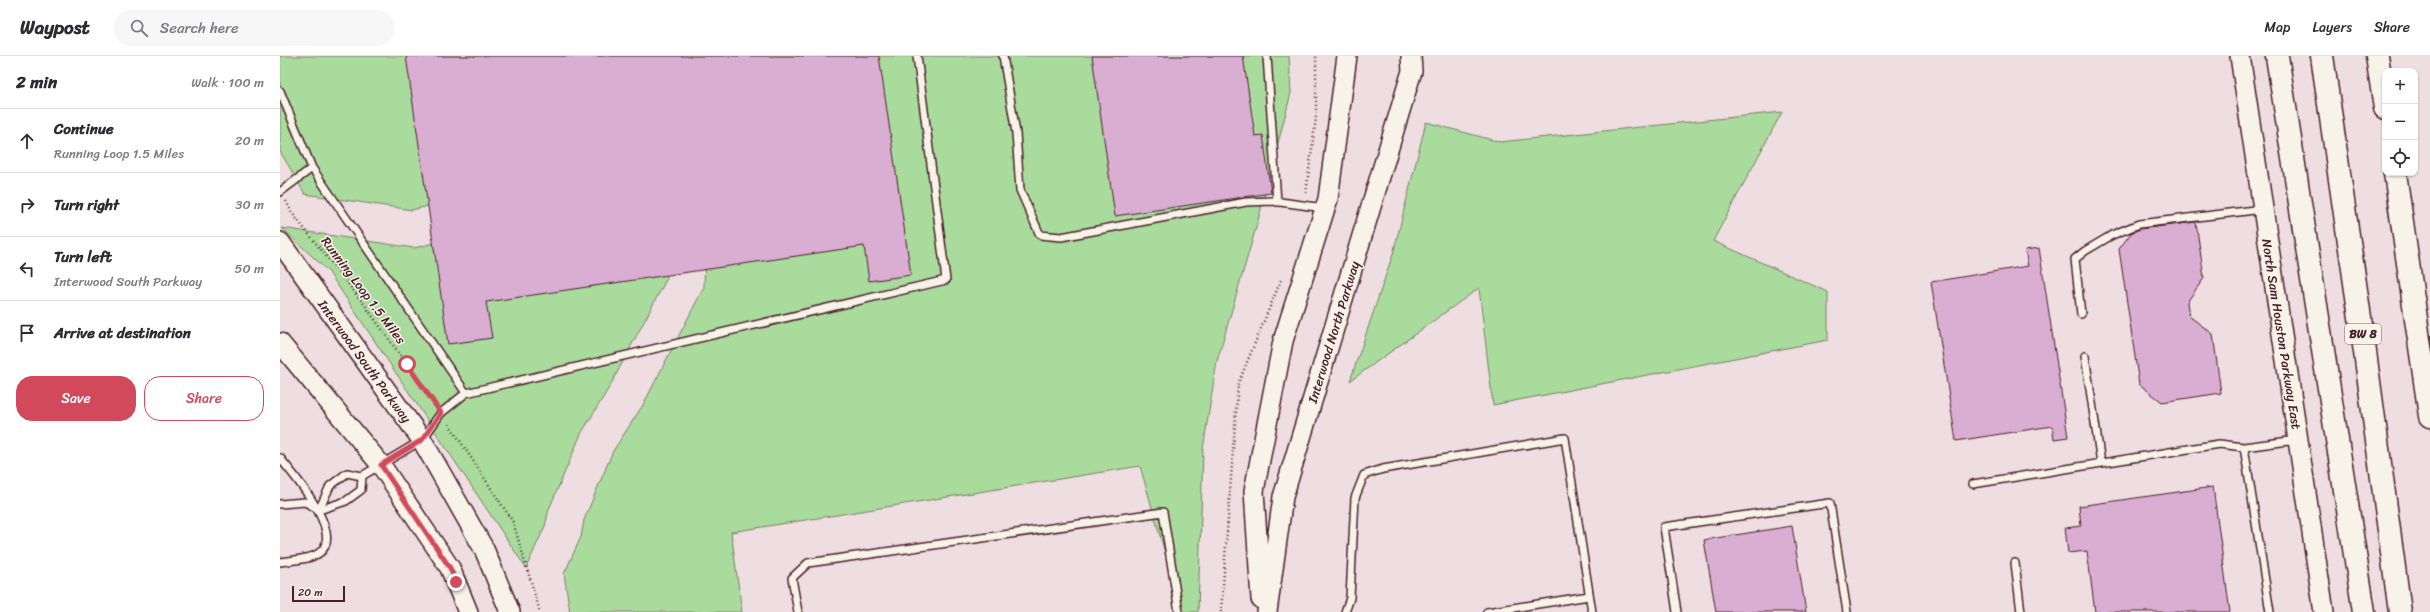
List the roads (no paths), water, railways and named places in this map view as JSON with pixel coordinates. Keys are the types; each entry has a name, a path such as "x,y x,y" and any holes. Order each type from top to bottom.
{"highway":[{"path":"2277,56 2364,612"},
{"name":"BW 8","path":"2322,56 2365,352 2400,612"},
{"path":"2377,56 2384,104"},
{"path":"2394,176 2430,416"}],"street":[{"path":"1262,612 1254,491 1283,341 1325,208 1347,56"},
{"name":"Interwood North Parkway","path":"1267,612 1283,498 1412,71 1412,56"},
{"name":"North Sam Houston Parkway East","path":"2240,56 2324,612"},
{"name":"Interwood South Parkway","path":"280,242 422,440 484,550 510,612"},
{"path":"280,343 381,465 450,568 468,612"}],"lane":[{"path":"319,510 330,486 347,472 362,476 422,440 441,413 466,393 946,280 917,56"},
{"path":"1003,56 1016,133 1020,190 1040,234 1061,237 1200,209 1246,202 1277,202 1325,208"},
{"path":"1266,56 1277,202"},
{"path":"280,91 312,168 466,393"},
{"path":"280,192 312,168"},
{"path":"2081,314 2075,259 2085,251 2139,224 2263,209"},
{"path":"2085,356 2101,464"},
{"path":"1345,612 1350,598 1355,498 1364,475 1382,469 1565,438 1592,612"},
{"path":"1973,484 2219,444 2244,447 2298,440"},
{"path":"2244,447 2270,612"},
{"path":"280,458 319,510 327,539 321,552 280,562"},
{"path":"319,510 346,501 360,490 362,476"},
{"path":"280,504 306,502 319,510"},
{"path":"1677,612 1664,527 1830,503 1847,612"},
{"path":"798,612 792,578 808,563 1163,512 1179,612"},
{"path":"2015,563 2021,612"},
{"path":"1487,612 1589,596"}]}
